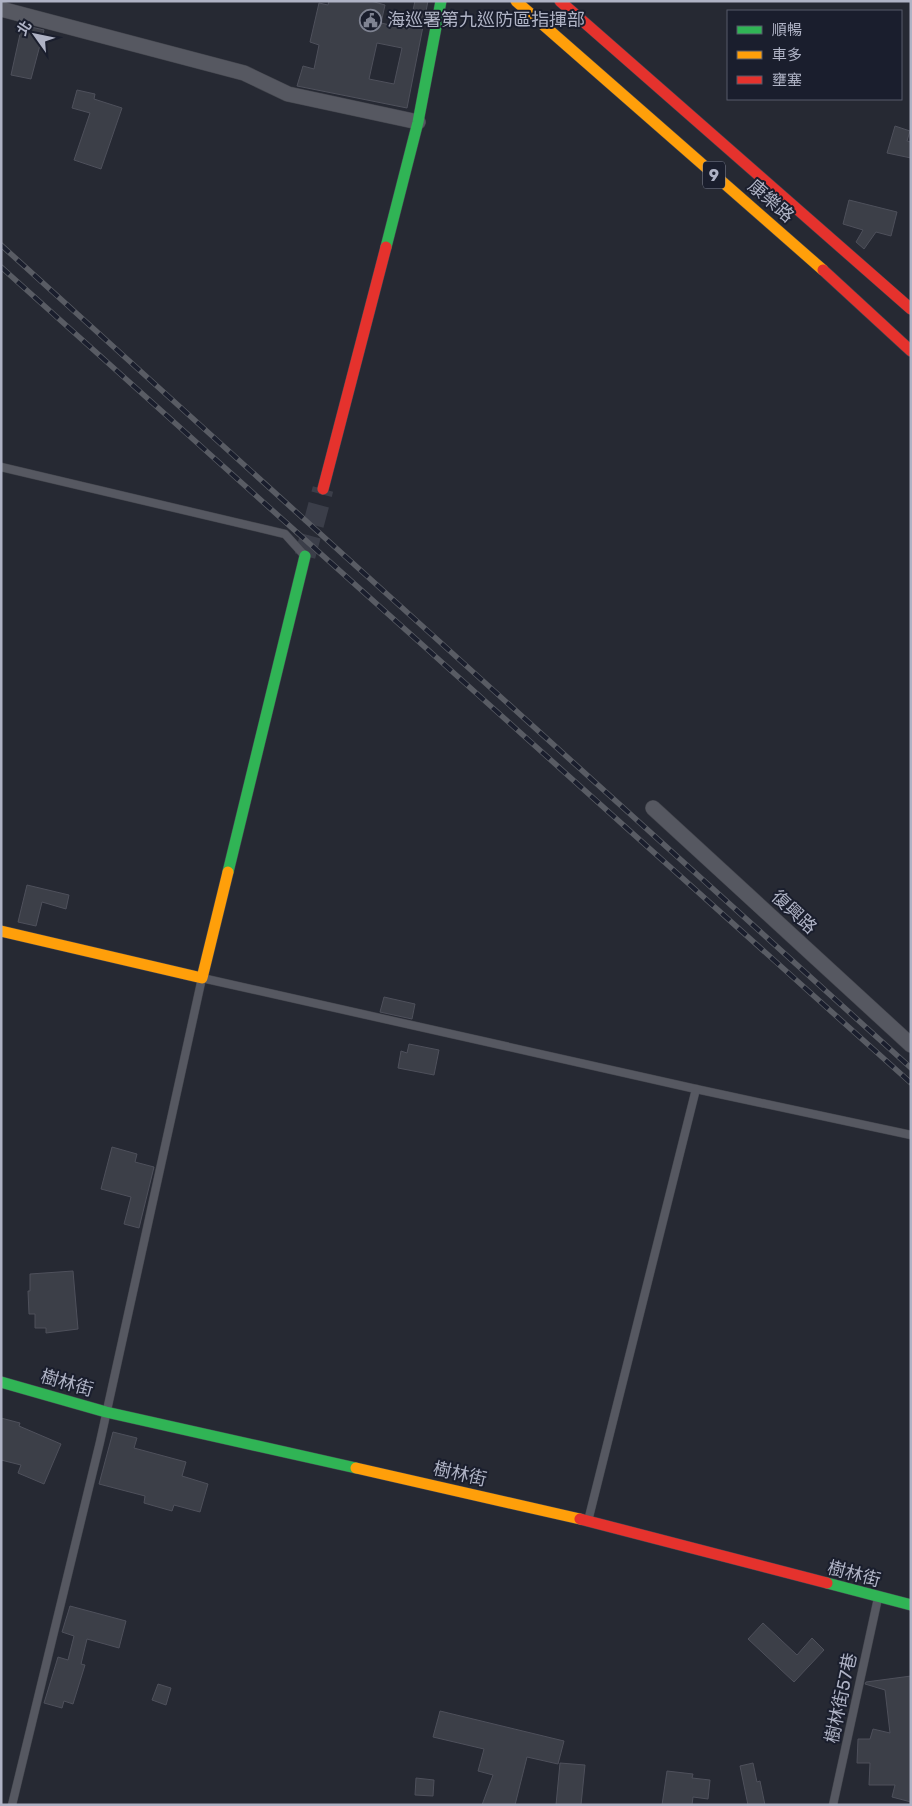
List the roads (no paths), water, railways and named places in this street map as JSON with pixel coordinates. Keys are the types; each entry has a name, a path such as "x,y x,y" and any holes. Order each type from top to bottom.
{"street":[{"path":"323,489 418,122 441,1"},
{"name":"康樂路","path":"516,1 828,255 911,309"},
{"name":"康樂路","path":"560,1 828,255 911,351"},
{"path":"1,9 244,73 288,94 418,122"},
{"path":"1,931 202,978 305,556"},
{"name":"復興路","path":"653,808 911,1045"},
{"name":"樹林街","path":"1,1382 106,1412 588,1522 911,1605"}],"lane":[{"path":"1,467 285,534 305,556"},
{"path":"12,1805 106,1412 202,978 696,1090 911,1135"},
{"path":"588,1522 696,1090"},
{"name":"樹林街57巷","path":"833,1805 878,1598"}],"tunnel":[{"path":"305,556 323,489"}],"railway":[{"path":"1,245 911,1068"},
{"path":"1,267 911,1083"}],"place":[{"name":"海巡署第九巡防區指揮部","path":"371,20"}]}
